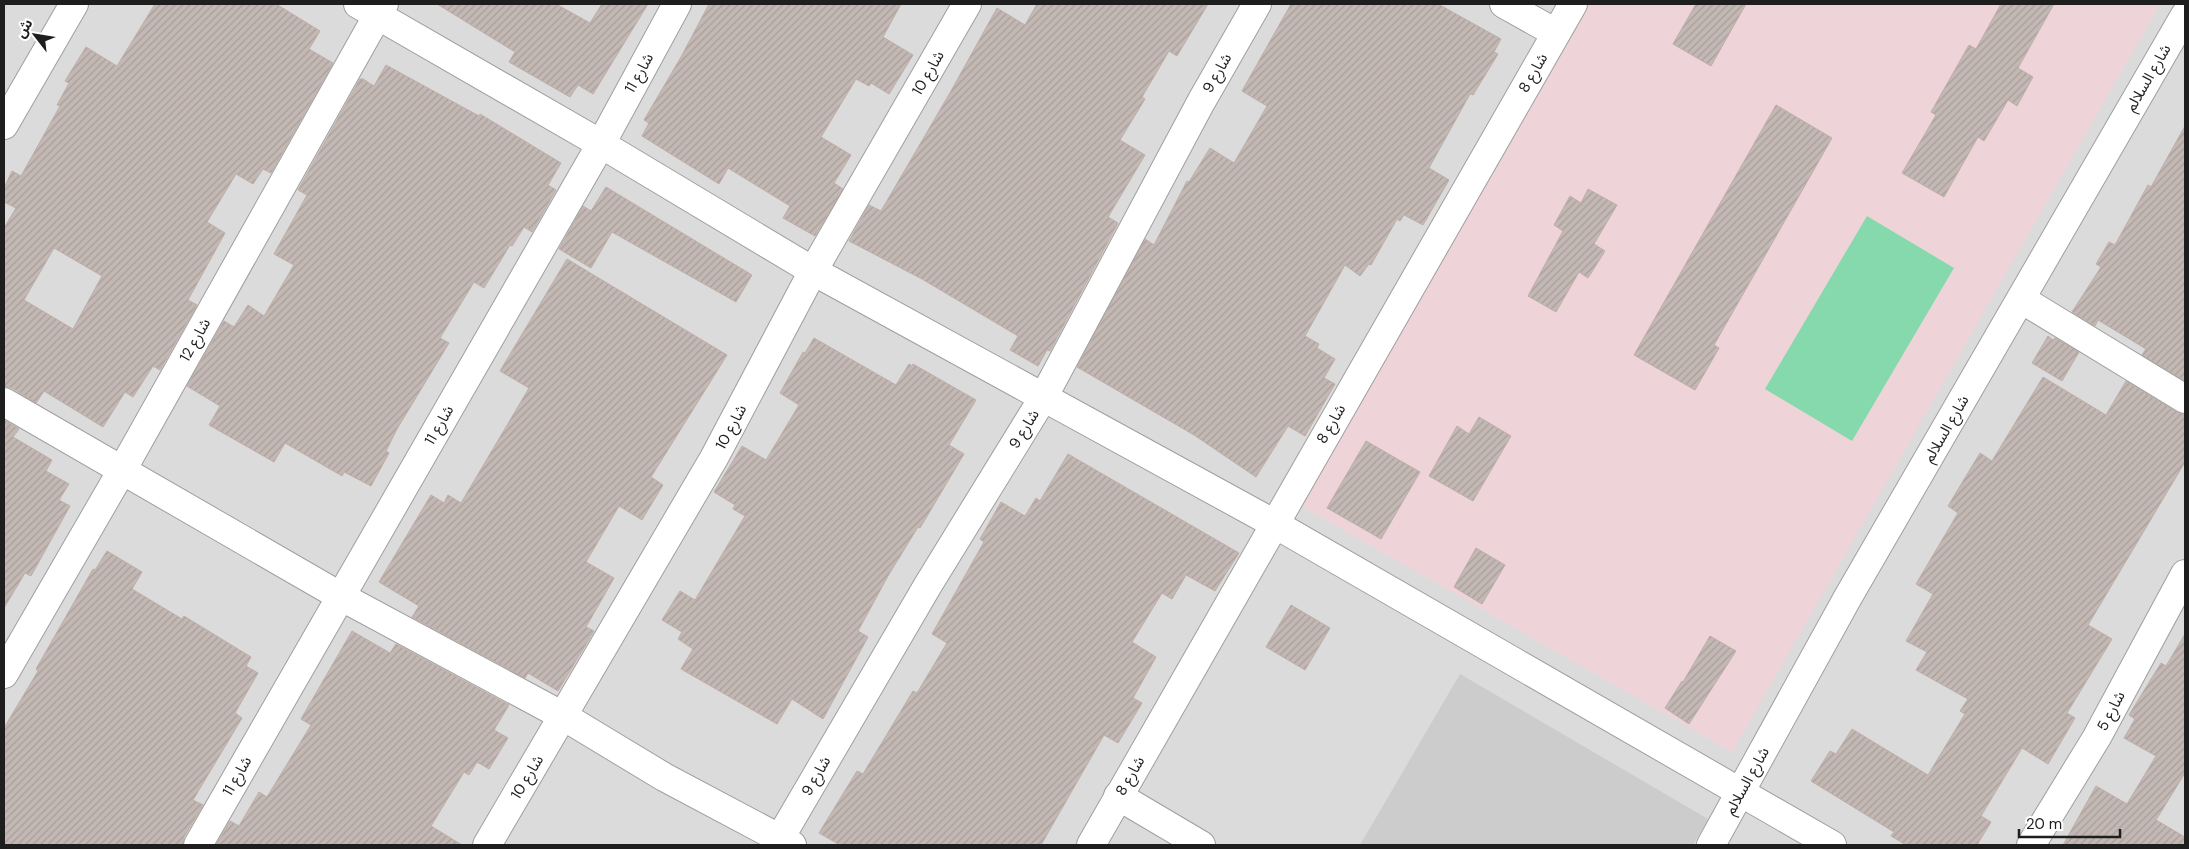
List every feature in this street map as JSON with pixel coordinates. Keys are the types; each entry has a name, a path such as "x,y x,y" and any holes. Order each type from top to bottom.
{"street":[{"path":"4,126 74,4"},
{"name":"شارع 11","path":"198,845 601,144 677,4"},
{"name":"شارع 10","path":"486,845 714,458 813,271 967,4"},
{"name":"شارع 9","path":"783,843 928,585 1044,398 1200,102 1257,4"},
{"path":"1504,4 1556,33"},
{"name":"شارع 8","path":"1090,845 1273,523 1573,4"},
{"path":"373,8 813,271 1273,523 1832,845"},
{"name":"شارع 12","path":"4,674 121,472 373,8"},
{"name":"شارع السلالم","path":"1710,845 1741,793 1853,588 2185,15"},
{"path":"2022,299 2185,399"},
{"path":"4,402 121,472 340,596 563,716 664,777 783,843"},
{"name":"شارع 5","path":"2032,845 2097,737 2185,574"},
{"path":"1118,796 1201,845"}],"shaded area":[{"path":"4,4 2185,4 2185,845 4,845"},
{"path":"1584,4 2160,4 1732,752 1298,504"},
{"path":"1460,674 1708,819 1693,845 1360,845"}],"green space":[{"path":"1867,216 1954,268 1852,441 1765,389"}],"building":[{"path":"155,4 276,4 320,31 309,49 333,63 271,173 263,169 253,184 236,174 207,222 225,233 188,300 197,305 160,370 153,366 133,397 125,392 103,427 44,391 36,403 12,388 4,386 4,228 16,208 4,202 4,188 12,171 21,176 60,106 57,105 69,83 65,81 86,47 117,66","holes":["54,248 102,276 73,329 24,300"]},
{"path":"437,4 556,4 590,23 602,4 648,4 593,94 578,85 570,97 509,62 515,52"},
{"path":"709,4 901,4 883,37 913,55 889,94 871,83 869,86 856,79 821,137 851,155 834,183 843,189 815,236 783,218 790,206 728,168 719,184 642,136 649,123 644,120"},
{"path":"1037,4 1208,4 1177,56 1169,51 1142,97 1145,99 1120,140 1145,155 1108,217 1118,223 1050,351 1047,350 1038,366 1010,350 1018,336 922,279 849,241 869,205 881,211 997,8 1025,25"},
{"path":"1291,4 1438,4 1501,39 1494,52 1498,54 1473,95 1470,94 1429,168 1449,180 1423,225 1404,215 1400,221 1397,219 1371,265 1369,264 1360,276 1345,265 1305,336 1319,344 1317,348 1335,359 1324,378 1335,384 1305,436 1288,426 1256,477 1194,435 1077,367 1145,239 1154,245 1187,181 1189,182 1210,148 1234,163 1267,106 1242,91"},
{"path":"1696,4 1746,4 1711,66 1673,44"},
{"path":"2001,4 2054,4 2018,68 2033,77 2017,106 2008,100 1984,141 1978,137 1944,197 1902,173 1936,115 1931,112 1969,45 1976,49"},
{"path":"386,65 479,116 480,114 561,163 548,185 556,190 532,232 524,227 512,246 510,245 484,288 474,282 440,338 449,343 397,429 386,451 389,453 371,486 344,472 342,476 285,443 274,462 209,425 220,406 187,386 224,321 234,327 248,305 264,316 294,265 274,254 307,195 298,190 360,79 374,86"},
{"path":"1776,105 1832,138 1714,345 1719,348 1695,390 1634,355"},
{"path":"2185,126 2185,381 2142,355 2146,349 2098,320 2095,326 2072,312 2101,267 2096,264 2109,242 2115,245 2148,185 2151,187"},
{"path":"606,187 752,275 736,302 612,232 591,268 559,249 583,206 591,211"},
{"path":"1588,189 1617,205 1594,244 1605,251 1588,278 1579,272 1556,312 1528,296 1563,231 1554,225 1570,196 1581,203"},
{"path":"567,259 727,355 651,477 663,485 642,520 619,506 586,562 614,578 586,627 594,631 558,691 528,673 525,678 412,617 419,606 379,582 431,495 444,503 448,495 461,503 529,388 500,371"},
{"path":"2048,336 2079,352 2062,381 2032,363"},
{"path":"814,338 896,385 909,364 912,366 913,364 976,400 949,445 964,454 920,528 918,527 888,576 858,631 868,637 823,719 792,699 777,724 681,669 693,649 678,639 682,632 662,620 680,591 695,600 745,516 733,509 735,505 714,492 742,446 766,460 799,405 780,393 803,352 805,353"},
{"path":"2043,377 2106,415 2126,381 2185,415 2185,462 2088,625 2112,639 2067,713 2075,718 2048,764 2022,748 1981,816 1991,822 1977,845 1906,845 1891,836 1894,832 1811,781 1830,751 1836,754 1852,729 1928,775 1965,714 1960,711 1968,699 1916,670 1927,652 1906,641 1933,594 1916,584 1958,513 1948,506 1980,453 1992,461"},
{"path":"1479,417 1511,436 1473,501 1429,476 1457,426 1469,434"},
{"path":"4,420 19,429 13,437 52,460 46,471 69,484 59,500 70,506 31,576 25,573 4,608"},
{"path":"1366,441 1420,472 1381,539 1327,508"},
{"path":"1068,454 1239,553 1215,591 1186,575 1172,599 1162,593 1132,642 1156,657 1133,698 1142,703 1118,743 1104,735 1041,845 840,845 819,833 857,771 863,774 913,691 917,693 947,643 932,634 984,542 980,539 1001,502 1025,516 1036,498 1040,501"},
{"path":"1476,548 1505,565 1482,604 1454,587"},
{"path":"107,551 142,572 132,589 182,619 184,616 251,657 246,666 258,673 235,713 242,718 193,800 203,805 184,837 182,845 4,845 4,728 38,671 36,669 93,569 95,570"},
{"path":"1291,605 1330,628 1305,670 1266,647"},
{"path":"352,631 390,653 396,644 509,705 494,730 508,738 489,769 477,762 469,775 464,772 431,826 462,845 216,845 230,821 239,826 259,792 267,797 311,725 301,719"},
{"path":"2185,634 2185,773 2156,820 2185,837 2185,845 2063,845 2096,786 2127,804 2156,756 2124,738 2135,719 2129,715 2161,663 2166,666"},
{"path":"1710,636 1736,651 1689,724 1665,708"}]}
